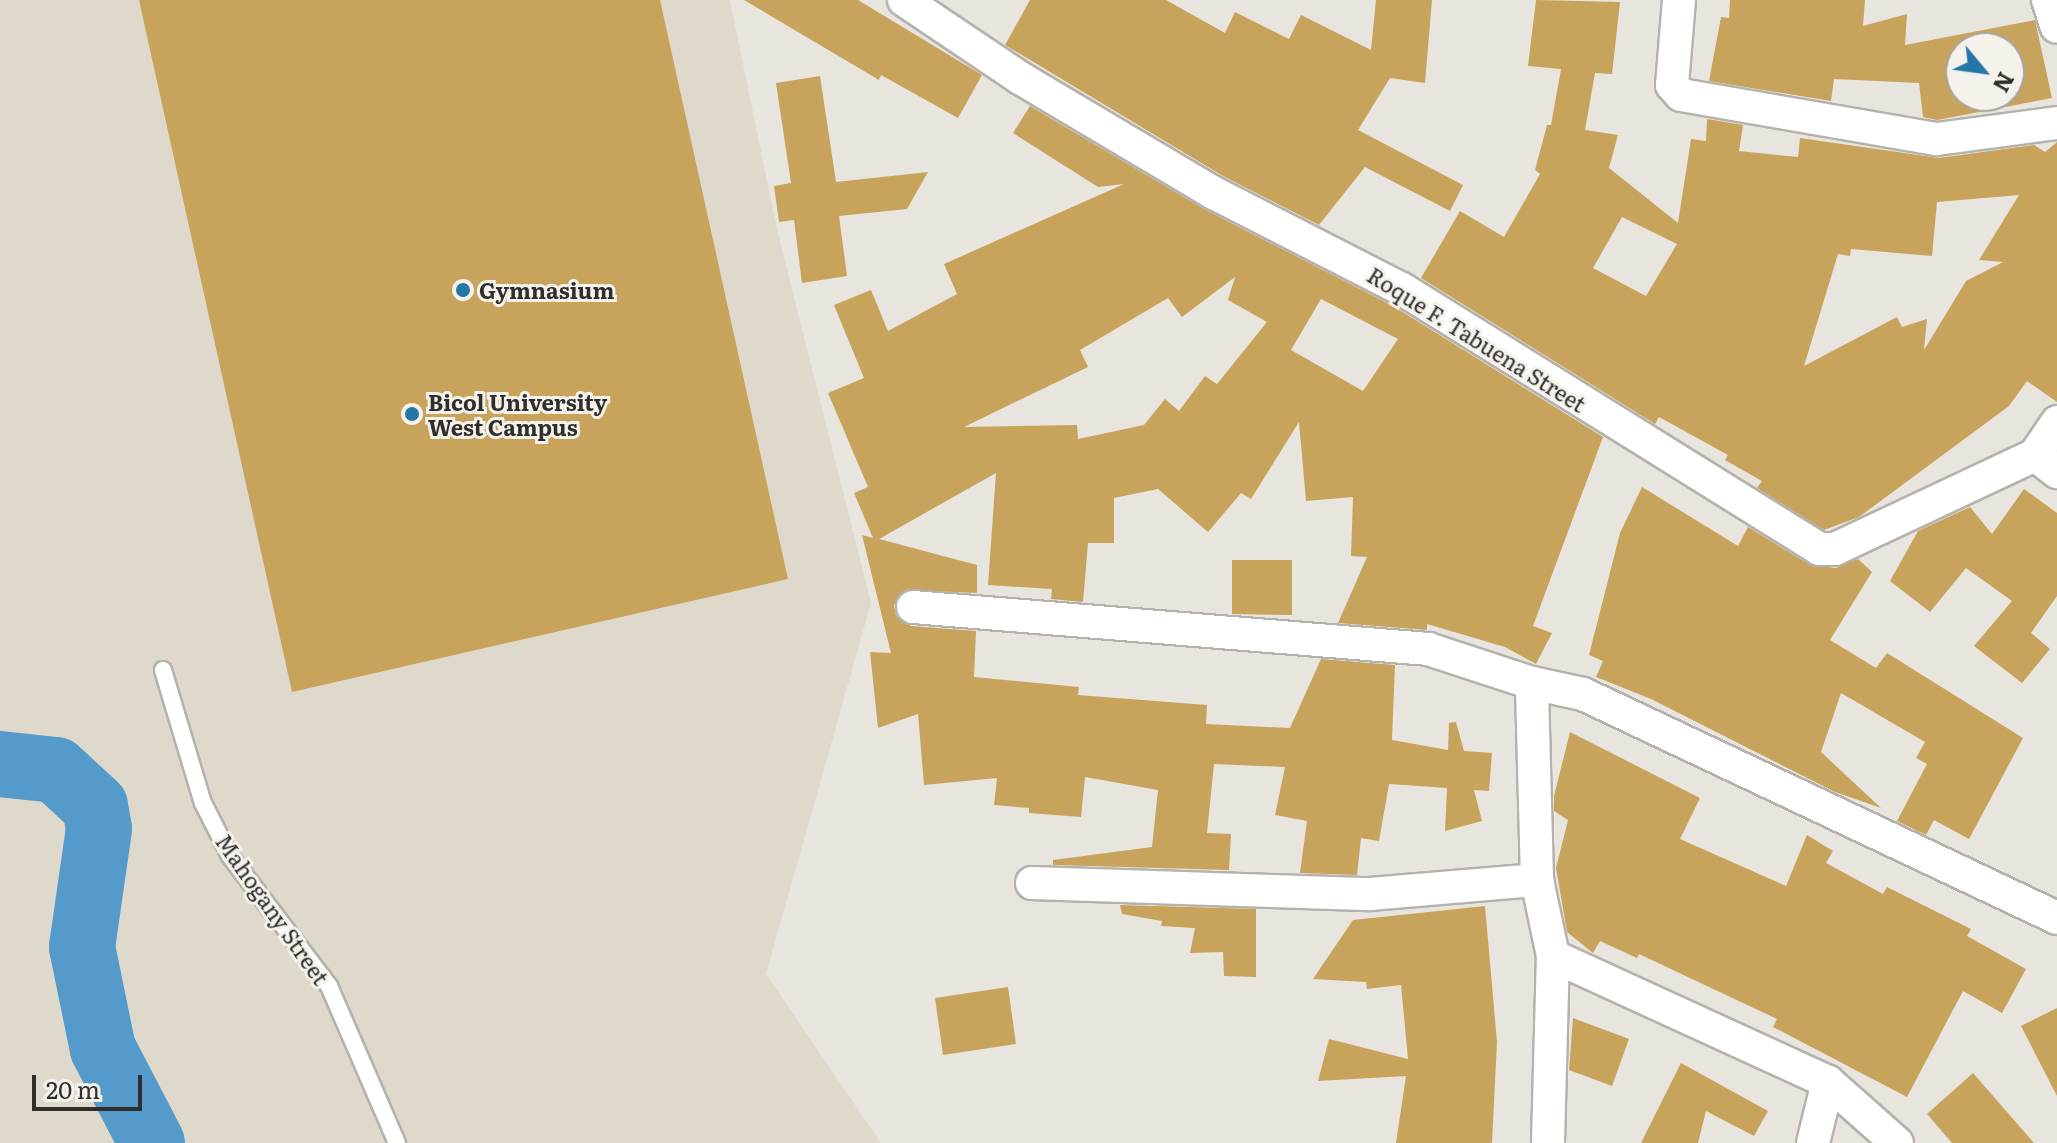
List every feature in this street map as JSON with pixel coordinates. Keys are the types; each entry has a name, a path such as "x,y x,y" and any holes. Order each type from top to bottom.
{"street":[{"name":"Roque F. Tabuena Street","path":"904,0 1020,78 1214,193 1402,289 1819,549 1835,549 2046,463"},
{"path":"1679,0 1672,85 1681,95 1937,139 2057,123"},
{"path":"2046,463 2057,422"},
{"path":"913,607 1428,649 1532,683 1583,694 2057,918"},
{"path":"1532,683 1537,880 1553,956 1548,1143"},
{"path":"1032,883 1370,894 1537,880"},
{"path":"1553,956 1828,1082 1897,1143"},
{"path":"1813,1143 1828,1082"}],"lane":[{"name":"Mahogany Street","path":"163,670 203,803 230,856 329,986 397,1143"}],"shaded area":[{"name":"Bicol University West Campus","path":"0,0 730,0 776,225 871,603 766,974 881,1143 0,1143"}],"building":[{"name":"Gymnasium","path":"139,0 660,0 788,579 292,692"},
{"path":"744,0 858,0 982,75 958,118 881,75 879,80"},
{"path":"1030,0 1166,0 1225,33 1235,12 1289,39 1301,15 1371,50 1376,0 1432,0 1425,83 1390,78 1358,130 1463,185 1450,211 1365,167 1319,225 1223,176 1005,45"},
{"path":"1536,0 1620,2 1612,74 1595,73 1585,130 1618,135 1609,168 1678,223 1691,139 1706,141 1707,119 1743,125 1739,151 1798,157 1800,138 1939,158 2034,145 2045,152 2057,142 2057,402 2027,381 2009,406 1859,517 1824,530 1757,488 1762,481 1725,460 1728,455 1659,417 1655,424 1421,278 1460,211 1504,237 1540,174 1535,170 1547,125 1551,125 1561,69 1528,66","holes":["2019,195 1979,260 2003,262 1966,281 1924,350 1927,319 1902,327 1897,317 1804,366 1838,254 1850,256 1851,249 1932,256 1937,202","1622,217 1677,244 1646,296 1593,268"]},
{"path":"1730,0 1865,0 1863,26 1907,14 1905,45 1945,37 1945,112 1979,112 1937,120 1923,117 1919,83 1834,79 1831,101 1709,81 1721,17 1729,18"},
{"path":"2035,20 2052,98 2025,103 2025,32 1973,32"},
{"path":"820,76 836,182 928,172 907,209 839,216 847,276 802,283 794,220 779,222 774,186 791,183 776,83"},
{"path":"1030,106 1204,209 1393,306 1603,437 1533,626 1552,633 1536,664 1505,647 1427,624 1427,630 1338,623 1367,557 1351,556 1353,497 1306,501 1299,422 1251,499 1241,493 1208,532 1158,489 1114,498 1114,543 1088,543 1083,602 1051,599 1052,589 988,585 996,473 879,539 977,565 977,593 906,590 894,605 896,616 911,626 976,631 974,677 1079,687 1078,695 1207,705 1206,724 1290,728 1321,659 1395,665 1392,740 1448,750 1449,723 1456,722 1464,751 1492,753 1489,791 1474,790 1482,821 1445,831 1447,788 1389,784 1379,841 1361,838 1357,875 1300,873 1307,821 1275,815 1285,767 1214,764 1207,833 1231,834 1229,870 1053,865 1053,860 1152,847 1158,790 1085,777 1081,817 1029,813 1029,808 994,805 997,778 924,785 918,714 878,728 870,652 891,653 862,535 873,538 854,493 868,487 828,393 864,378 834,305 871,290 888,331 957,294 944,264 1124,184 1098,187 1013,133","holes":["1235,277 1228,300 1267,322 1217,384 1205,376 1179,411 1165,399 1144,425 1078,439 1077,425 964,427 1088,367 1080,350 1168,298 1182,317","1321,299 1398,339 1363,391 1291,350"]},
{"path":"1642,487 1738,546 1748,527 1810,565 1836,568 1858,559 1872,572 1830,640 1876,668 1887,653 2023,738 1969,839 1934,820 1926,835 1897,821 1927,764 1916,758 1925,742 1841,693 1821,752 1881,808 1835,792 1651,699 1596,677 1603,661 1589,655 1620,533"},
{"path":"2024,489 2057,513 2057,596 2031,633 2050,649 2022,683 1974,646 2012,601 1966,568 1930,612 1890,581 1918,531 1970,507 1992,534"},
{"path":"1232,560 1292,560 1292,615 1232,614"},
{"path":"1570,732 1700,798 1680,839 1786,886 1807,835 1833,851 1826,863 1883,894 1887,887 1971,929 1967,936 2026,969 2002,1013 1963,991 1907,1097 1773,1027 1777,1019 1639,954 1637,958 1600,941 1593,953 1567,932 1556,868 1568,820 1554,811 1554,796"},
{"path":"1120,905 1256,909 1256,977 1224,976 1223,952 1190,953 1195,928 1161,926 1162,921 1122,914"},
{"path":"1485,906 1497,1042 1492,1143 1396,1143 1406,1076 1318,1081 1329,1039 1408,1059 1401,985 1367,989 1366,982 1313,979 1353,920"},
{"path":"1008,987 1016,1044 943,1055 935,998"},
{"path":"2057,1008 2057,1096 2021,1026"},
{"path":"1573,1018 1629,1039 1612,1086 1569,1070"},
{"path":"1681,1063 1768,1111 1754,1136 1706,1111 1698,1143 1641,1143"},
{"path":"1973,1073 2034,1143 1952,1143 1927,1114"}],"waterway":[{"path":"0,764 56,770 95,806 99,829 82,947 103,1049 152,1143"}],"place":[{"name":"Gymnasium","path":"463,290"},
{"name":"Bicol University West Campus","path":"412,414"}]}
